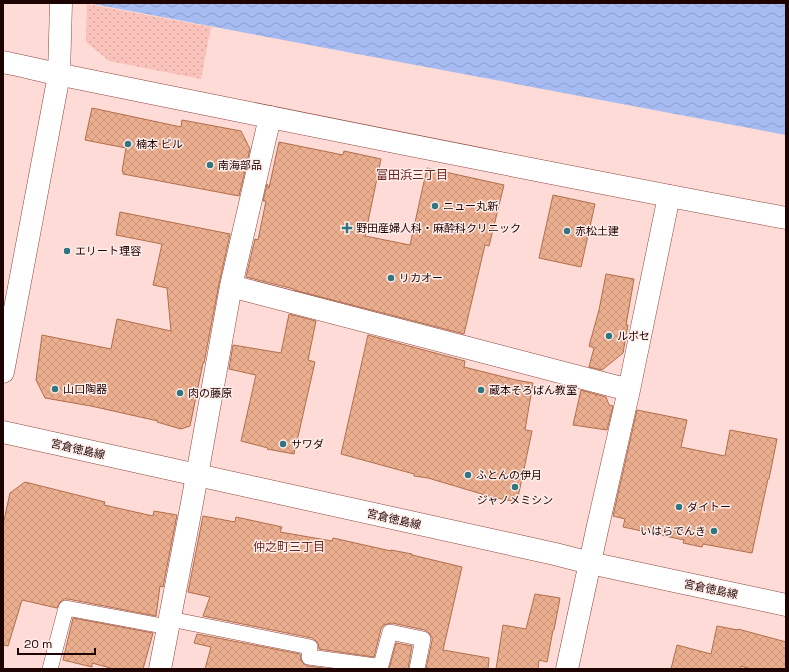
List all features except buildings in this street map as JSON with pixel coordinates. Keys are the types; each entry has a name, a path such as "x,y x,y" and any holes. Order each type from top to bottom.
{"street":[{"path":"3,372 59,75 61,3"},
{"path":"3,62 59,75 786,218"},
{"path":"160,669 231,286 270,117"},
{"path":"567,669 629,390 669,196"},
{"path":"231,286 629,390"},
{"name":"宮倉徳島線","path":"3,432 547,552 590,563 786,605"}],"lane":[{"path":"50,669 66,608 169,623 310,647 309,657 376,666 381,665 390,632 423,639 417,669"}],"shaded area":[{"path":"87,4 211,27 201,79 109,61 86,42"}],"water":[{"path":"88,3 786,3 786,135"}],"place":[{"name":"楠本 ビル","path":"128,144"},
{"name":"南海部品","path":"210,165"},
{"name":"ニュー丸新","path":"435,206"},
{"name":"野田産婦人科・麻酔科クリニック","path":"347,228"},
{"name":"赤松土建","path":"567,231"},
{"name":"エリート理容","path":"67,251"},
{"name":"リカオー","path":"391,278"},
{"name":"ルポセ","path":"609,336"},
{"name":"山口陶器","path":"55,389"},
{"name":"蔵本そろばん教室","path":"481,390"},
{"name":"肉の藤原","path":"180,393"},
{"name":"サワダ","path":"283,444"},
{"name":"ふとんの伊月","path":"468,475"},
{"name":"ジャノメミシン","path":"515,487"},
{"name":"ダイトー","path":"679,507"},
{"name":"いはらでんき","path":"714,531"}],"district":[{"name":"富田浜三丁目","path":"412,175"},
{"name":"仲之町三丁目","path":"289,547"}]}
